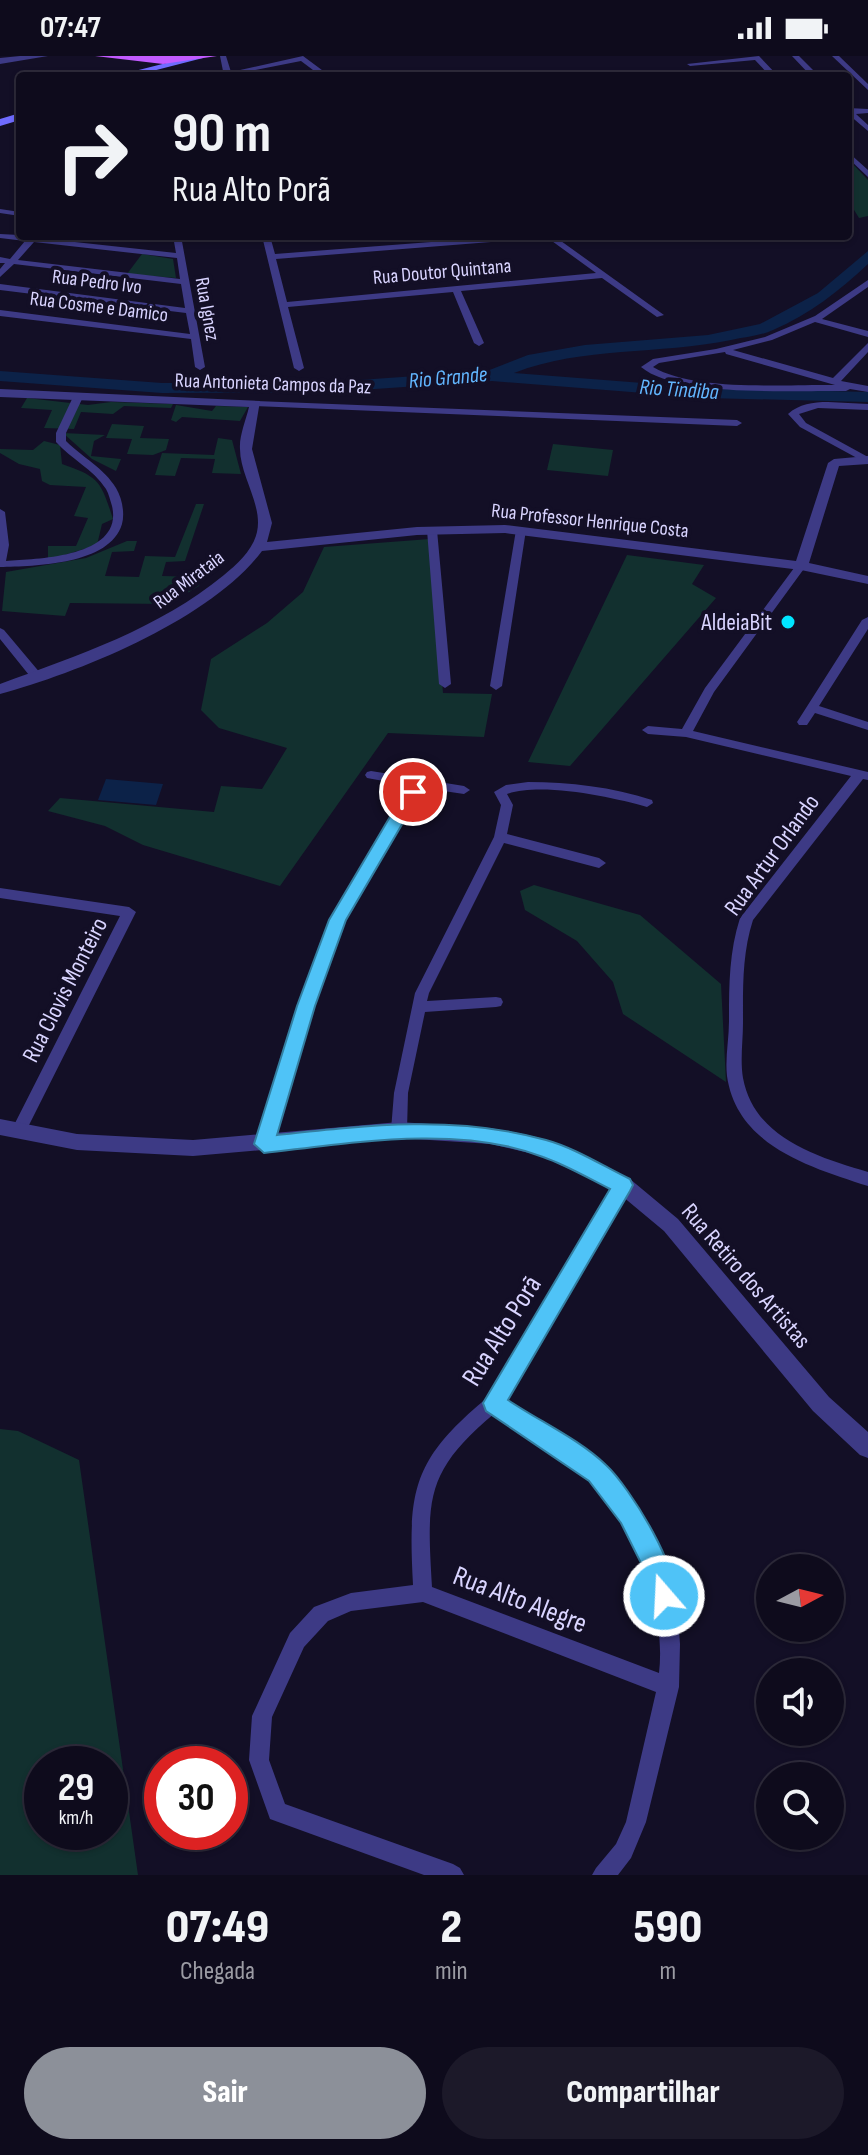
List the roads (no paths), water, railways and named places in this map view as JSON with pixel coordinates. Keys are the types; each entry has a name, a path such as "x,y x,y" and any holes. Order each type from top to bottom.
{"main road":[{"path":"100,56 152,60 198,58"},
{"path":"127,72 166,56"},
{"path":"137,72 212,56"},
{"path":"111,57 123,66 121,72"}],"street":[{"path":"0,61 44,56"},
{"path":"795,56 811,72"},
{"path":"835,56 852,72"},
{"path":"690,64 756,57 770,72"},
{"path":"240,72 300,58 320,72"},
{"path":"720,62 727,69"},
{"path":"852,72 868,88"},
{"path":"852,114 868,129"},
{"path":"852,158 868,175"},
{"path":"0,274 32,240"},
{"name":"Rua Ignez","path":"50,240 179,256"},
{"name":"Rua Ignez","path":"177,240 200,367"},
{"path":"267,240 299,368"},
{"path":"271,257 490,240"},
{"path":"555,240 660,315"},
{"path":"0,260 185,282"},
{"name":"Rua Doutor Quintana","path":"285,305 603,275"},
{"path":"868,284 817,320 777,338 648,364 648,370 667,378 709,384 868,389"},
{"name":"Rua Pedro Ivo","path":"0,287 190,311"},
{"path":"456,289 479,343"},
{"name":"Rua Cosme e Damico","path":"0,313 194,337"},
{"path":"817,320 868,334"},
{"path":"835,382 868,346"},
{"path":"724,351 835,382 846,388"},
{"name":"Rua Antonieta Campos da Paz","path":"0,393 737,423"},
{"path":"0,512 4,545 0,563 71,558 103,544 116,527 119,513 114,494 61,442 61,433 78,397"},
{"name":"Rua Mirataia","path":"0,689 162,626 196,604 258,547 265,534 265,523 246,449 256,404"},
{"path":"867,460 795,419 793,414 801,408 868,407"},
{"path":"686,733 709,691 801,566 834,463 867,460"},
{"path":"432,530 445,684"},
{"name":"Rua Professor Henrique Costa","path":"258,547 432,530 521,530 801,566 868,580"},
{"path":"496,686 521,530"},
{"path":"803,722 863,636 868,620"},
{"path":"0,632 37,677"},
{"path":"813,708 868,726"},
{"path":"648,730 686,733 864,775"},
{"path":"371,775 464,790"},
{"name":"Rua Artur Orlando","path":"864,775 747,918 737,946 735,1079 742,1105 755,1125 783,1146 827,1167 868,1179"},
{"path":"264,1144 306,1006 338,920 419,783"},
{"path":"399,1130 400,1101 422,993 500,837 507,805 500,792 508,786 622,795 647,803"},
{"path":"500,837 599,863"},
{"name":"Rua Clovis Monteiro","path":"0,893 129,912 9,1129"},
{"path":"420,1007 496,1002"},
{"name":"Rua Retiro dos Artistas","path":"9,1129 77,1142 193,1148 399,1130 491,1136 546,1149 623,1185 671,1225 821,1404 868,1447"},
{"name":"Rua Alto Porã","path":"423,1593 419,1525 431,1465 467,1424 494,1403 623,1185"},
{"path":"494,1403 598,1473 629,1515 660,1575 672,1638 669,1687 634,1831 612,1868 603,1875"},
{"name":"Rua Alto Alegre","path":"453,1875 277,1812 259,1760 262,1716 297,1640 321,1614 351,1602 423,1593 669,1687"}],"water":[{"path":"106,779 163,784 156,805 98,800"}],"waterway":[{"name":"Rio Grande","path":"0,376 162,388 331,387 490,376 534,359 585,350 708,340 765,328 824,296 868,256"},
{"name":"Rio Tindiba","path":"498,377 707,393 868,397"}],"place":[{"name":"AldeiaBit","path":"788,622"}]}
